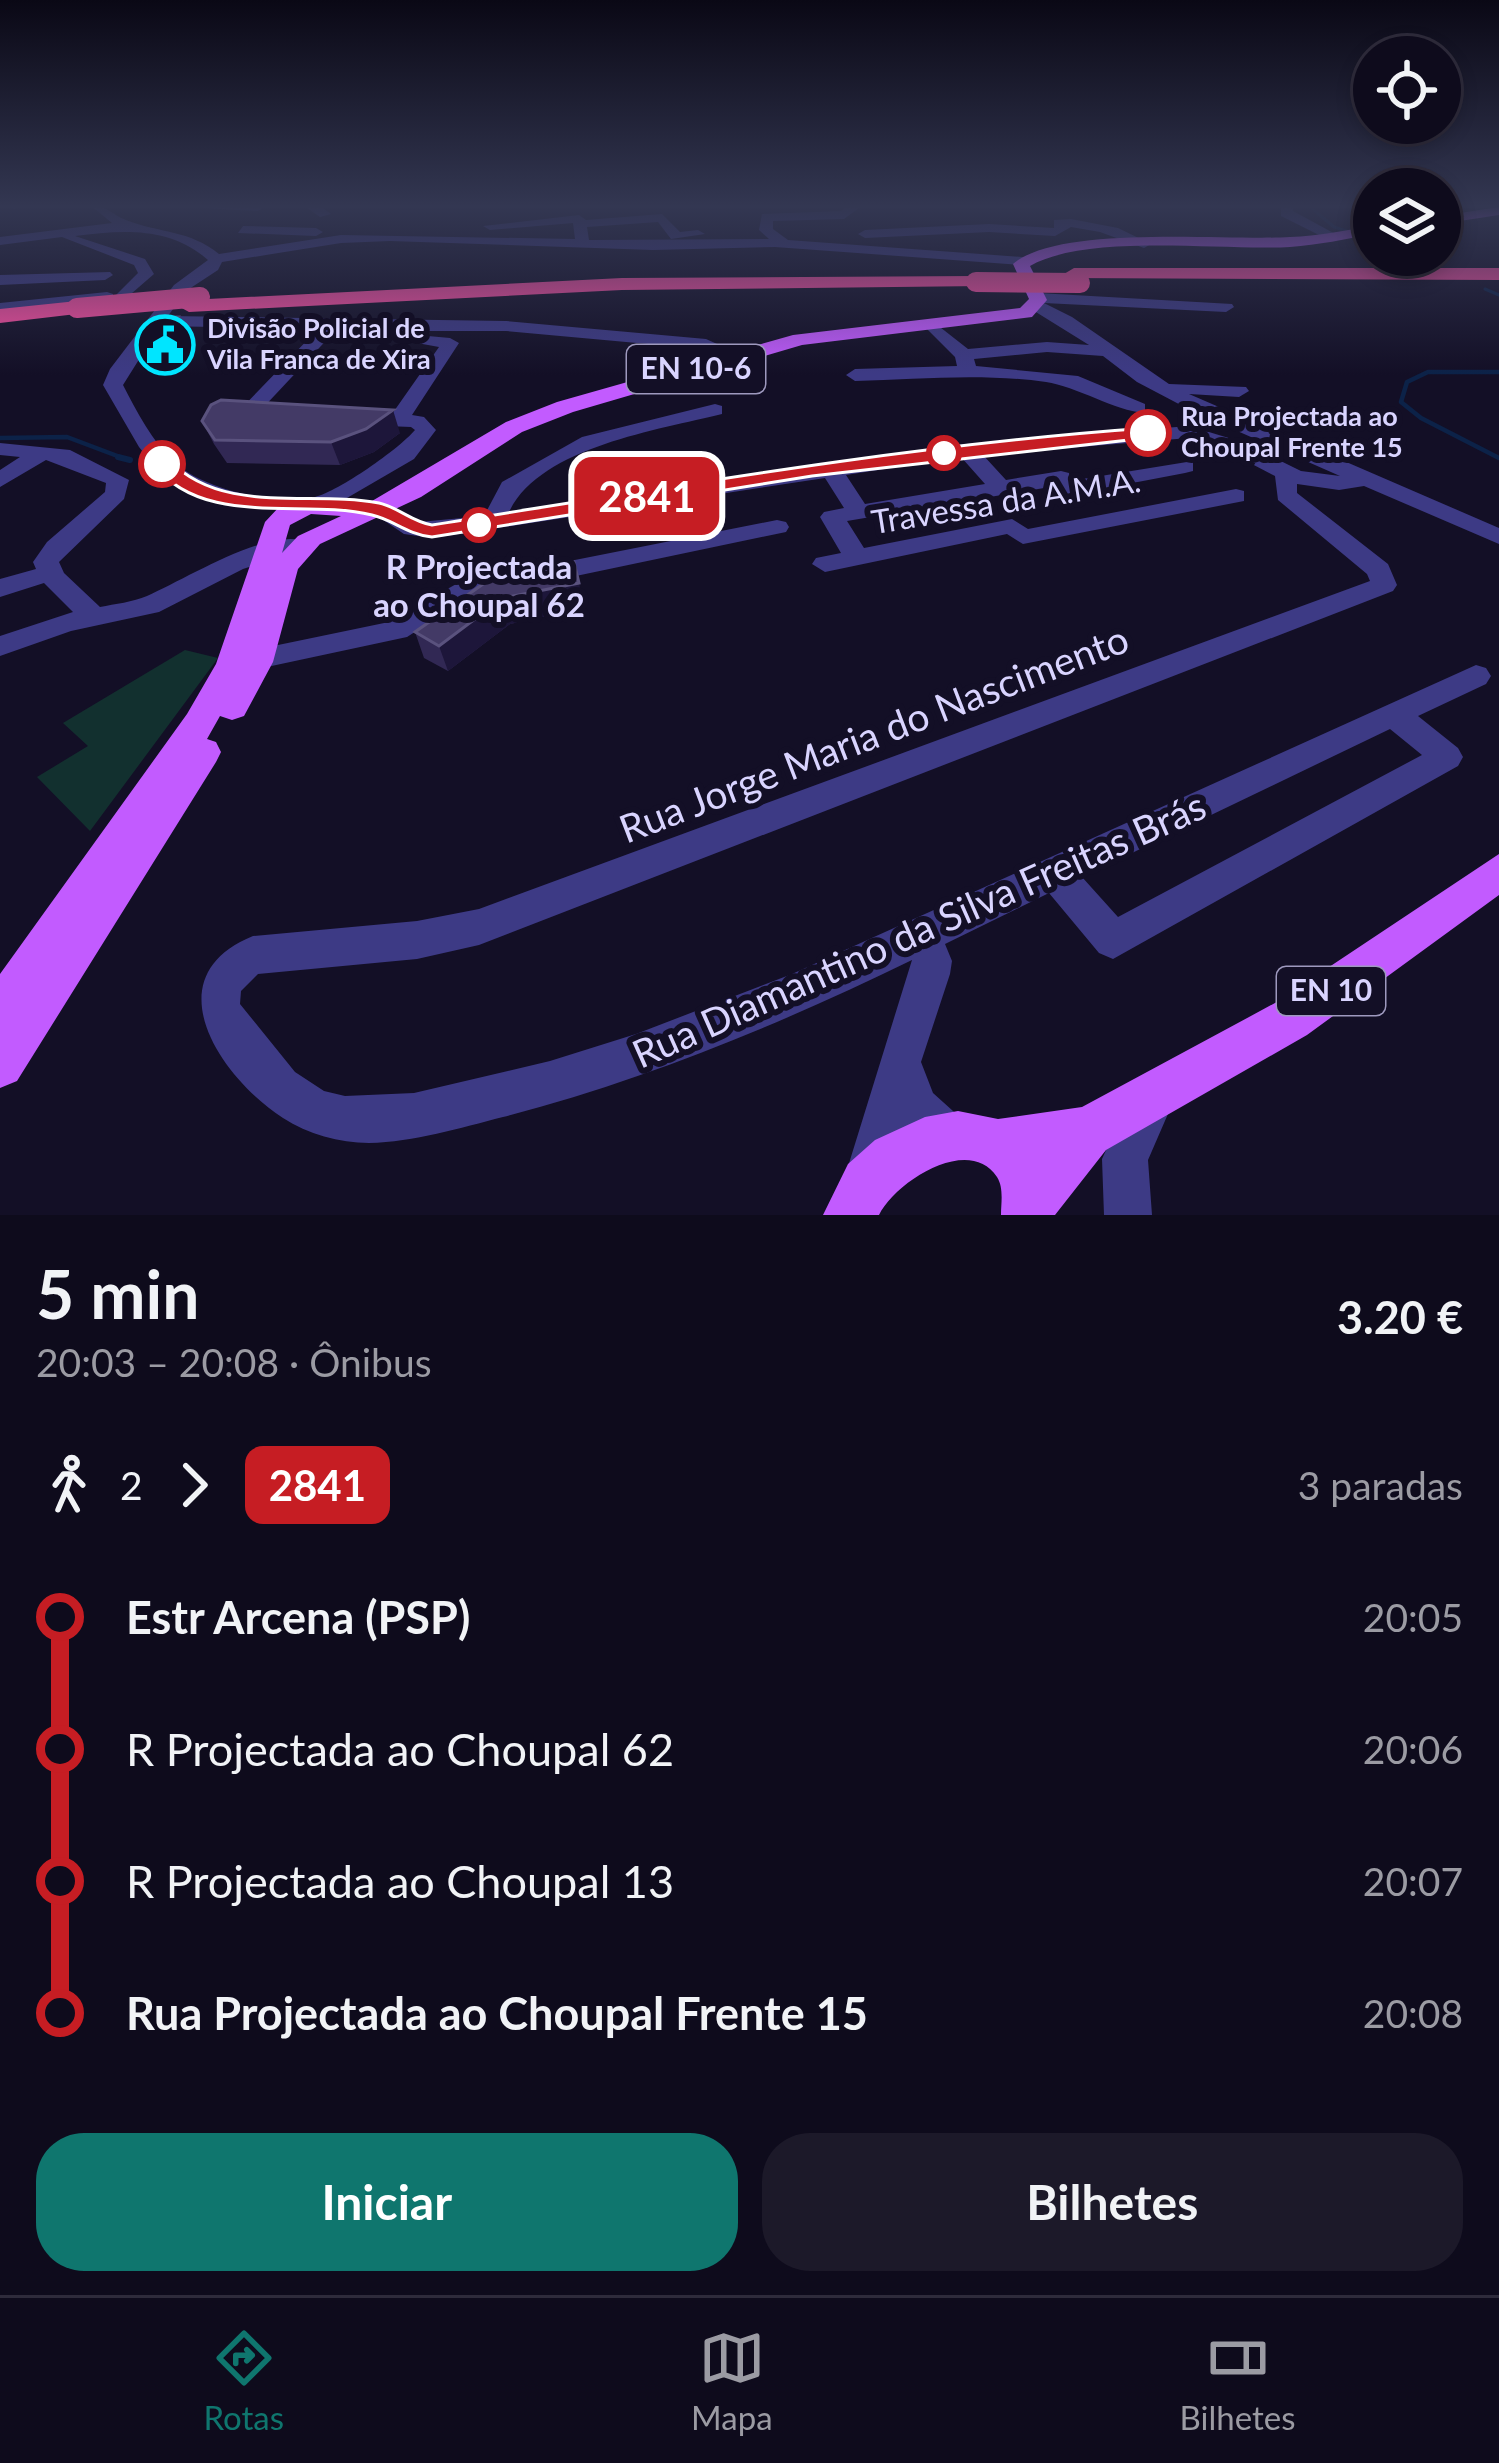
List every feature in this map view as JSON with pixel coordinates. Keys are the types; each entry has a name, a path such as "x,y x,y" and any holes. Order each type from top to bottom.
{"highway":[{"path":"0,316 189,298 622,284 1499,278"}],"main road":[{"path":"1022,262 1037,302"},
{"name":"EN 10-6","path":"296,533 379,509 527,421 827,334 1009,318 1037,302"},
{"path":"244,663 296,533"},
{"path":"5,1036 83,931 224,721 296,533"},
{"name":"EN 10","path":"999,1144 1088,1132 1292,1019 1499,872"},
{"path":"1029,1208 1088,1132"},
{"path":"852,1200 906,1148 962,1135 999,1144 1015,1158 1029,1208"}],"street":[{"path":"124,295 146,274 139,262"},
{"path":"215,262 189,298 156,320 115,377 121,400 164,468 179,482 252,503 296,533"},
{"path":"0,280 105,275"},
{"path":"0,316 124,295 189,298"},
{"path":"1037,302 1226,307"},
{"path":"1037,302 1160,387 1499,537"},
{"path":"156,320 257,320 325,332 450,341 398,420"},
{"path":"931,325 966,363 1079,382 1138,408"},
{"path":"282,418 244,417 325,332 506,326 706,344 737,357"},
{"path":"855,375 966,363 1047,346 1103,351"},
{"path":"1160,387 1239,391"},
{"path":"492,523 510,487 589,441 715,410"},
{"path":"0,646 162,601 296,533 413,448 426,427 398,420 337,419"},
{"path":"379,509 420,531 830,468 1148,433 1212,436 1286,474 1330,485 1367,479"},
{"path":"1148,433 1185,466"},
{"path":"0,449 73,458 119,483 112,499 49,555 50,573 94,617"},
{"path":"966,450 1000,488"},
{"path":"0,480 45,452"},
{"path":"830,468 859,512 1000,488 1185,466"},
{"name":"Travessa da A.M.A.","path":"825,564 1012,526 1023,537 1229,497 1185,466"},
{"name":"Rua Jorge Maria do Nascimento","path":"233,967 266,952 417,940 479,927 1384,585 1379,570 1286,495 1286,474"},
{"path":"252,503 296,533"},
{"name":"Travessa da A.M.A.","path":"857,557 832,517 859,512"},
{"path":"244,663 397,631 458,592 777,527"},
{"path":"0,588 50,573"},
{"name":"Rua Diamantino da Silva Freitas Brás","path":"233,967 218,997 220,1010 277,1084 310,1109 332,1117 410,1117 517,1093 642,1056 921,935 1476,676"},
{"path":"1055,873 1113,940 1447,757 1394,715"},
{"path":"852,1200 930,974 932,961 921,935"},
{"path":"899,1062 917,1108 947,1136"},
{"path":"1128,1215 1125,1159 1154,1096"}],"green space":[{"path":"185,650 218,658 90,831 37,777 88,746 63,723"}],"building":[{"path":"154,317 178,317 164,335 140,337"},
{"path":"221,400 393,410 366,429 331,442 215,440 202,421 211,405"},
{"path":"574,562 579,583 503,598 439,646 415,632 486,582"}],"waterway":[{"path":"1485,289 1499,295"},
{"path":"1499,372 1428,372 1407,382 1401,402 1421,418 1499,458"},
{"path":"0,438 67,437 124,459"},
{"path":"118,457 124,459"},
{"path":"124,459 130,460"},
{"path":"124,459 128,460"}],"bus line":[{"name":"2841","path":"162,464 179,482 207,492 252,503 379,509 413,529 432,531 812,470 1040,441 1148,433"}],"place":[{"name":"Divisão Policial de Vila Franca de Xira","path":"165,345"},
{"name":"Rua Projectada ao Choupal Frente 15","path":"1148,433"},
{"name":"R Projectada ao Choupal 62","path":"479,525"}]}
